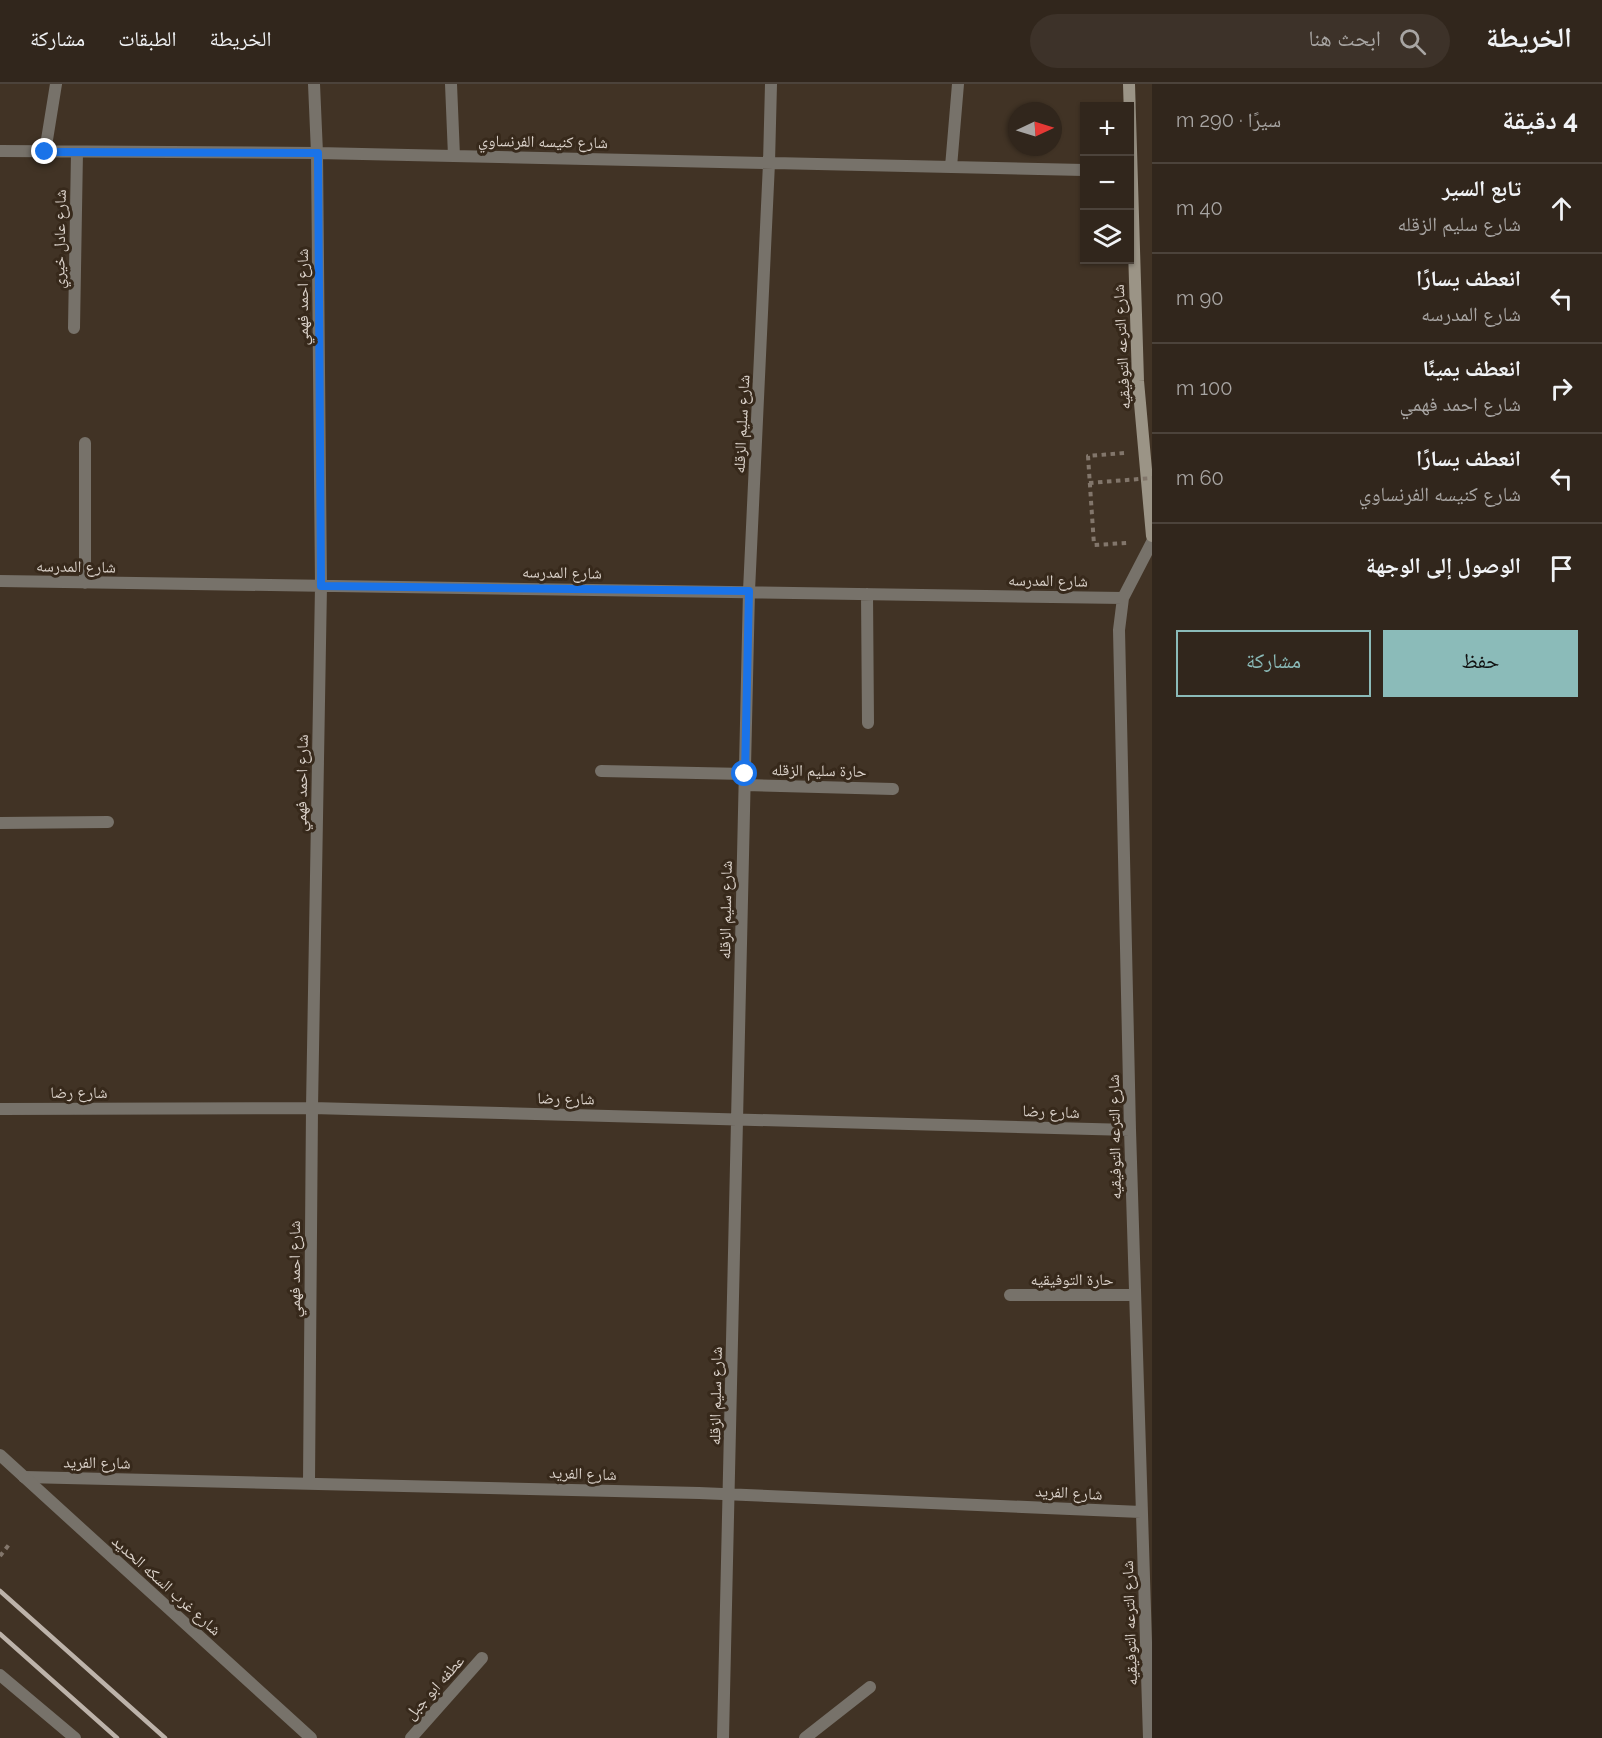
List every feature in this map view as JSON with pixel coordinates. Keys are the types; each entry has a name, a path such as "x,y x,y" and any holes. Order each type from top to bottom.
{"main road":[{"name":"شارع الترعه التوفيقيه","path":"1129,84 1130,156"},
{"name":"شارع الترعه التوفيقيه","path":"1131,210 1134,311 1143,451 1152,536"}],"street":[{"path":"45,152 56,84"},
{"name":"شارع احمد فهمي","path":"309,1482 312,1108 321,586 318,153 314,84"},
{"path":"451,84 454,156"},
{"name":"شارع سليم الزقله","path":"723,1738 749,591 771,84"},
{"path":"951,167 958,84"},
{"name":"شارع كنيسه الفرنساوي","path":"0,152 318,153 1080,170"},
{"name":"شارع عادل خيري","path":"74,328 76,152"},
{"path":"85,443 85,583"},
{"name":"شارع الترعه التوفيقيه","path":"1149,1738 1130,1130 1119,630 1123,598 1152,542"},
{"name":"شارع المدرسه","path":"0,581 1123,598"},
{"path":"867,594 868,723"},
{"name":"حارة سليم الزقله","path":"601,771 893,789"},
{"path":"0,823 108,822"},
{"name":"شارع رضا","path":"0,1109 312,1108 1130,1130"},
{"name":"حارة التوفيقيه","path":"1010,1296 1135,1295"},
{"name":"شارع غرب السكه الحديد","path":"0,1455 312,1738"},
{"name":"شارع الفريد","path":"24,1477 309,1482 729,1494 1141,1512"},
{"name":"عطفه ابو جبل","path":"411,1738 482,1658"},
{"path":"0,1675 75,1738"},
{"path":"805,1738 870,1687"}],"path":[{"path":"1129,543 1094,545 1088,456 1143,451"},
{"path":"1089,483 1152,478"},
{"path":"0,1556 11,1542"}],"railway":[{"path":"0,1591 165,1738"},
{"path":"0,1634 117,1738"}],"route":[{"path":"45,152 318,153 321,586 749,591 745,774"}]}
